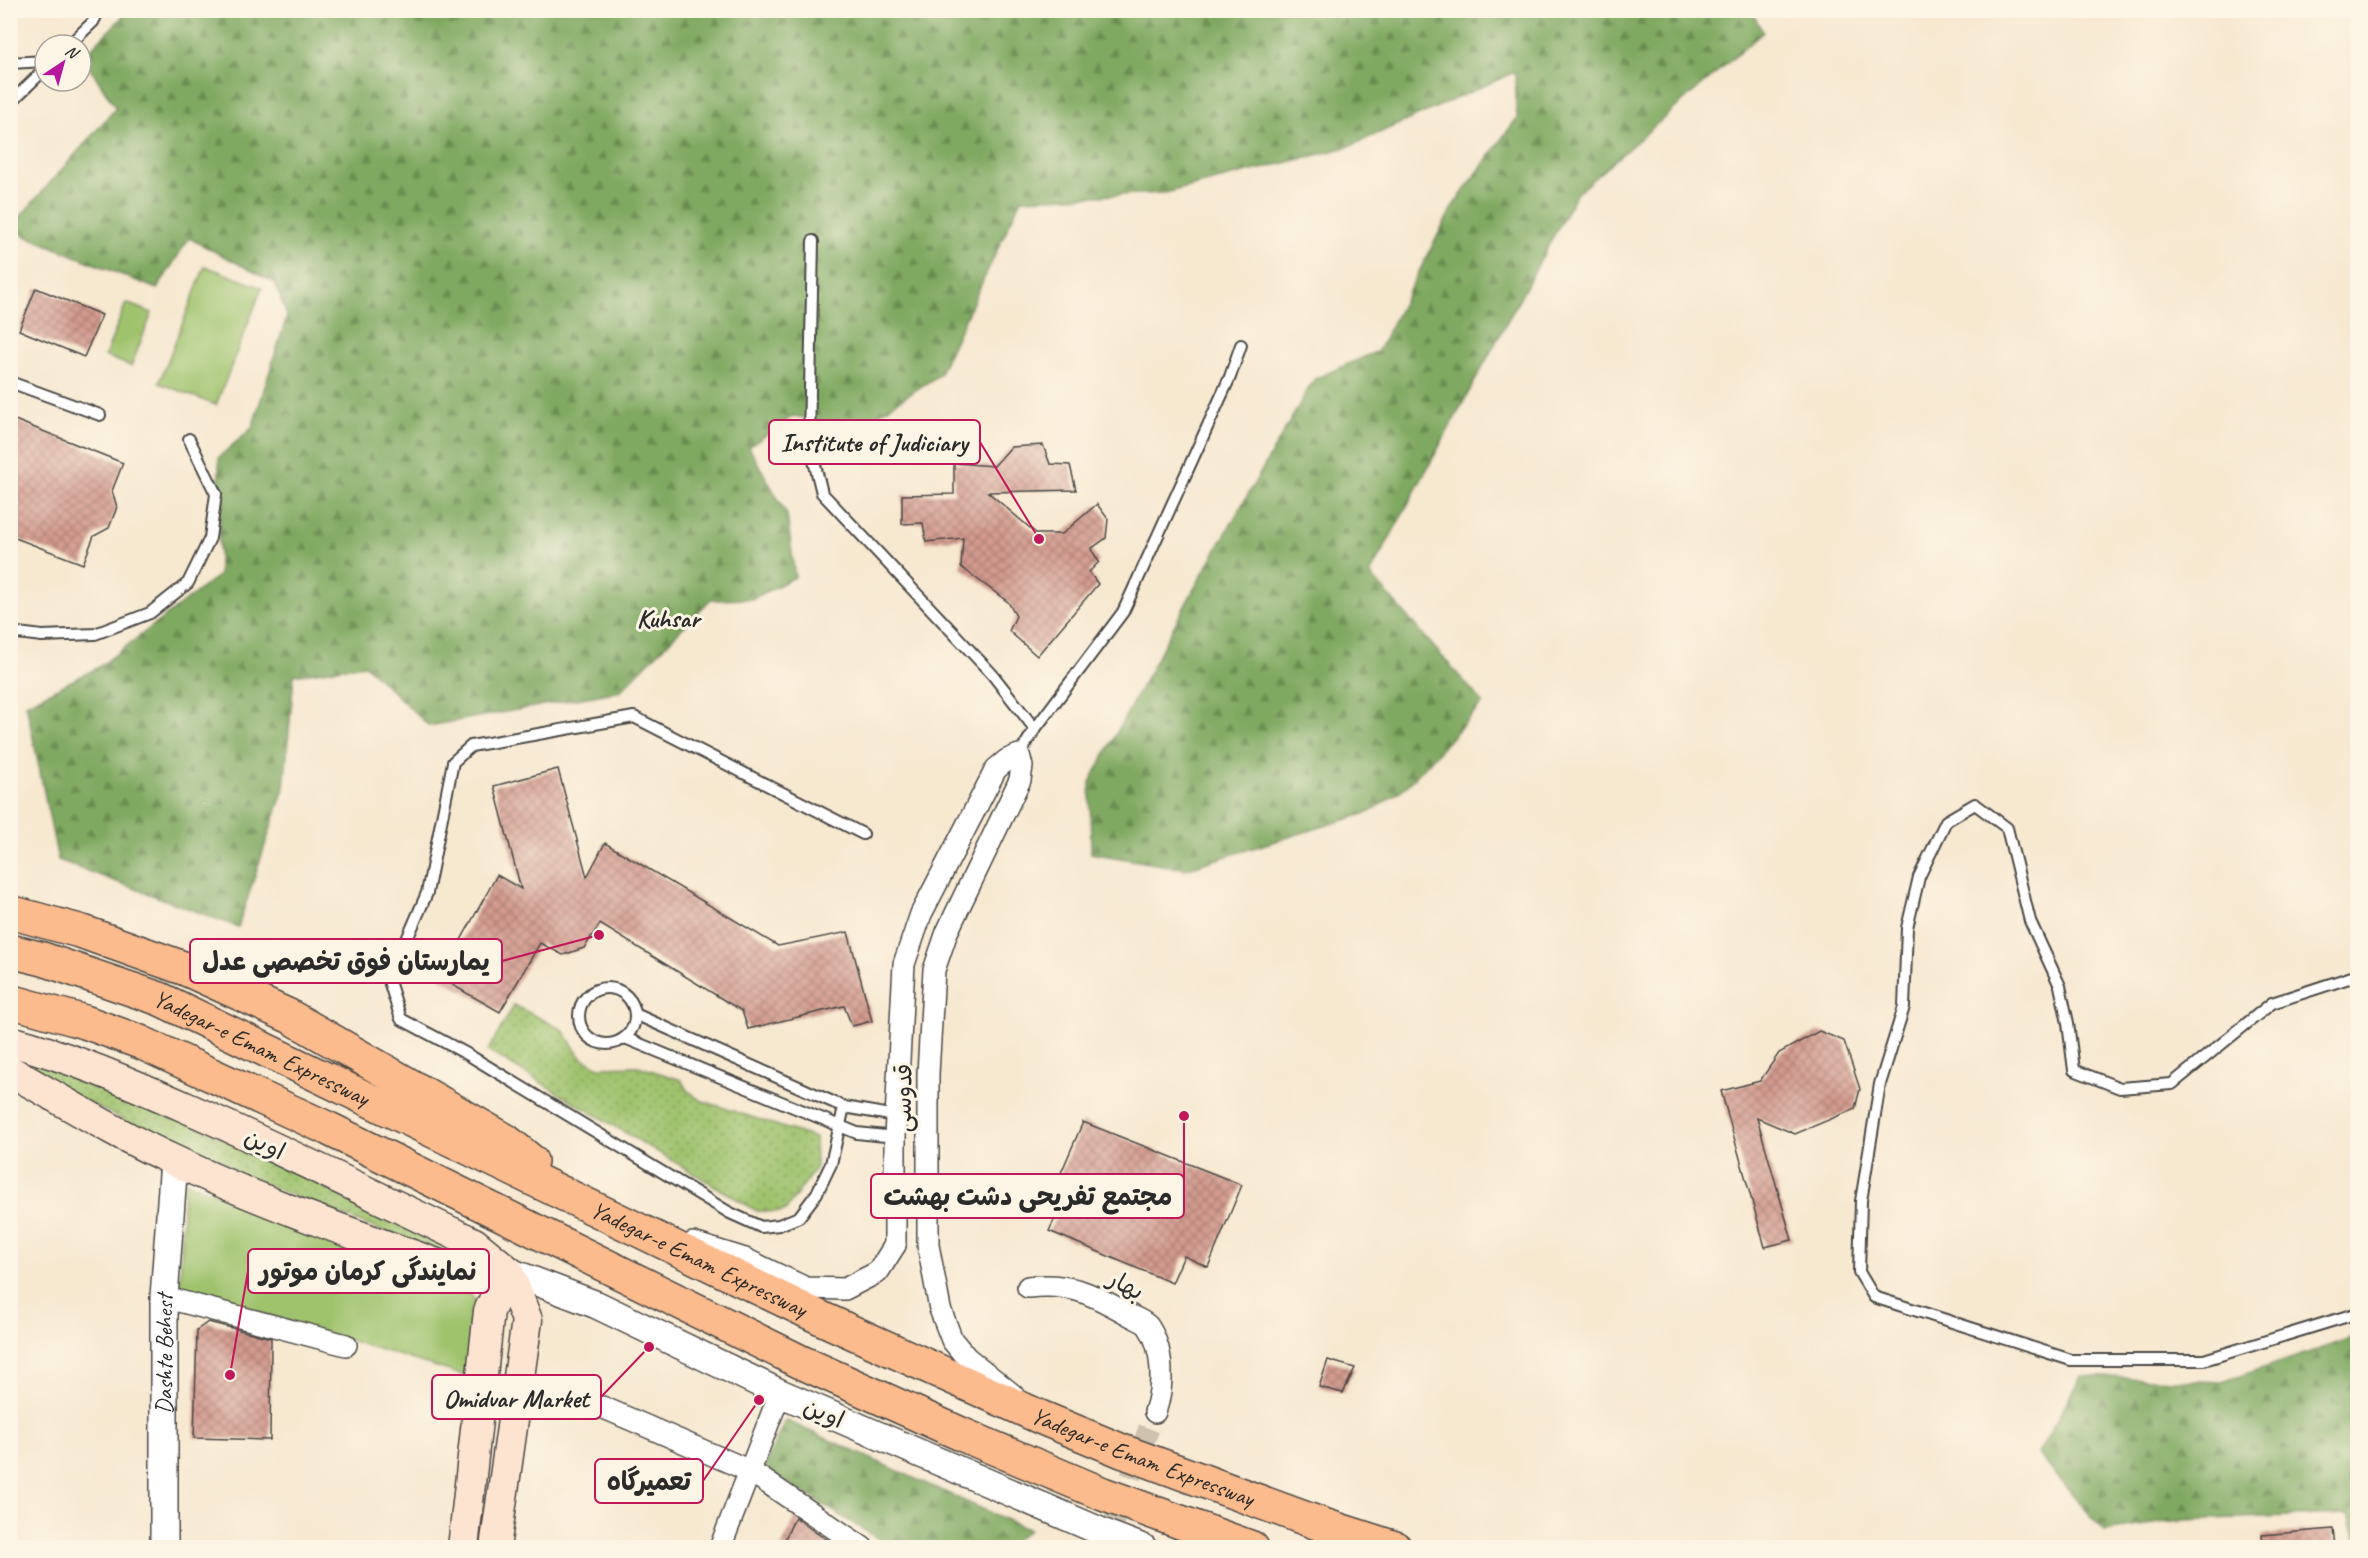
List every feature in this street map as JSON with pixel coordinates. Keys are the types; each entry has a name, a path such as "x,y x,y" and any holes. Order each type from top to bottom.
{"highway":[{"path":"10,912 83,932 186,969 289,1016 505,1140 589,1206"},
{"name":"Yadegar-e Emam Expressway","path":"10,951 43,959 160,999 655,1239 834,1324 1040,1417 1323,1525 1395,1548"},
{"name":"Yadegar-e Emam Expressway","path":"10,1001 86,1022 140,1042 328,1129 801,1362 961,1434 1103,1494 1252,1548"}],"main road":[{"name":"اوین","path":"10,1041 92,1068 234,1129 474,1243 508,1271"},
{"name":"اوین","path":"10,1071 174,1161 225,1183 470,1276 508,1271"},
{"path":"463,1548 489,1311 508,1271"},
{"path":"495,1548 527,1320 508,1271"}],"street":[{"path":"655,1239 698,1244 745,1259 806,1288 845,1289 878,1272 895,1245 895,1137 904,964 921,914 996,769 1007,760 1020,755"},
{"name":"قدوسی","path":"1020,755 1022,766 1020,780 947,932 934,970 928,1074 928,1245 940,1309 952,1340 966,1357 1040,1417"},
{"name":"Dashte Behest","path":"164,1548 164,1297 174,1161"},
{"path":"895,1245 928,1245"},
{"name":"اوین","path":"508,1271 597,1305 780,1393 1106,1541 1143,1548"},
{"name":"بهار","path":"1028,1287 1053,1284 1094,1295 1147,1325 1160,1353 1160,1399 1155,1412"},
{"path":"164,1297 346,1345"},
{"path":"720,1548 780,1393"},
{"path":"603,1407 750,1471 863,1548"}],"lane":[{"path":"82,33 93,22 99,10"},
{"path":"10,63 33,62"},
{"path":"10,103 33,81"},
{"path":"813,241 809,441 822,494 992,674 1035,729"},
{"path":"1020,755 1035,729 1123,612 1230,378 1241,345"},
{"path":"10,382 100,415"},
{"path":"10,632 42,636 95,634 150,613 188,584 210,538 216,494 189,438"},
{"path":"844,1107 831,1164 817,1193 799,1218 779,1225 761,1227 730,1213 477,1060 401,1019 389,981 427,893 453,762 471,746 634,717 863,834"},
{"path":"2358,975 2272,1003 2172,1084 2120,1088 2074,1070 2068,1023 2060,986 2030,921 2007,828 1975,804 1946,821 1919,877 1906,927 1904,1007 1880,1084 1861,1201 1859,1272 1874,1297 2071,1360 2204,1360 2358,1313"},
{"path":"602,988 611,988 621,991 628,997 633,1005 635,1023 625,1038 609,1044 591,1039 581,1025 580,1007 592,992 602,988"},
{"path":"635,1014 844,1107 896,1116"},
{"path":"625,1038 857,1133 895,1137"}],"green space":[{"path":"1751,10 1763,32 1577,193 1370,574 1483,703 1407,786 1370,812 1185,869 1091,853 1090,782 1195,587 1314,379 1378,351 1453,206 1517,118 1515,72 1348,147 1165,193 1021,199 939,375 860,426 793,416 749,447 787,515 795,577 752,599 710,600 620,691 429,726 365,665 294,675 284,788 238,927 58,860 26,704 99,667 219,575 219,457 252,428 287,316 275,283 189,238 157,289 11,230 11,227 116,108 93,72 93,47 128,11"},
{"path":"205,266 262,288 216,405 159,383"},
{"path":"126,303 152,313 131,366 105,356"},
{"path":"514,1005 563,1030 580,1057 599,1067 638,1066 681,1080 687,1090 700,1100 815,1138 816,1167 786,1210 757,1211 488,1051"},
{"path":"23,1054 96,1079 464,1252 475,1261 471,1266 212,1164 11,1064"},
{"path":"184,1181 458,1285 477,1302 472,1378 180,1288"},
{"path":"2357,1336 2357,1547 2349,1514 2181,1520 2104,1531 2038,1454 2081,1376 2222,1382"},
{"path":"785,1420 1029,1530 1006,1547 891,1547 764,1468"}],"building":[{"path":"36,288 102,315 84,357 19,330"},
{"path":"15,420 123,463 112,491 117,507 109,528 94,536 83,564 10,536 10,432"},
{"path":"1043,445 1050,464 1070,465 1076,490 988,492 1037,534 1062,534 1097,504 1108,519 1106,538 1091,549 1099,562 1089,572 1098,584 1037,656 1009,631 1016,616 1008,602 961,567 963,538 926,542 923,523 902,524 902,495 954,494 954,463 994,466 1011,447"},
{"path":"558,769 587,877 605,843 778,946 848,932 872,1021 852,1026 844,1006 748,1029 742,1011 600,924 584,948 563,955 540,943 500,1012 440,978 497,875 521,889 494,786"},
{"path":"1819,1031 1844,1041 1860,1089 1855,1109 1795,1134 1757,1118 1792,1240 1765,1247 1721,1091 1760,1081 1779,1053"},
{"path":"1083,1122 1242,1185 1208,1267 1184,1256 1172,1283 1049,1231 1057,1214 1045,1210"},
{"path":"208,1322 271,1338 270,1440 194,1438 197,1330"},
{"path":"1328,1360 1355,1368 1343,1393 1319,1387"},
{"path":"795,1517 815,1532 840,1548 781,1548"},
{"path":"2333,1529 2335,1548 2263,1548 2262,1535"}],"tunnel":[{"path":"1109,1535 1155,1412"}],"place":[{"name":"Institute of Judiciary","path":"1039,539"},
{"name":"یمارستان فوق تخصصی عدل","path":"599,935"},
{"name":"مجتمع تفریحی دشت بهشت","path":"1184,1116"},
{"name":"Omidvar Market","path":"649,1347"},
{"name":"نمایندگی کرمان موتور","path":"230,1375"},
{"name":"تعمیرگاه","path":"759,1400"}],"district":[{"name":"Kuhsar","path":"668,618"}]}
